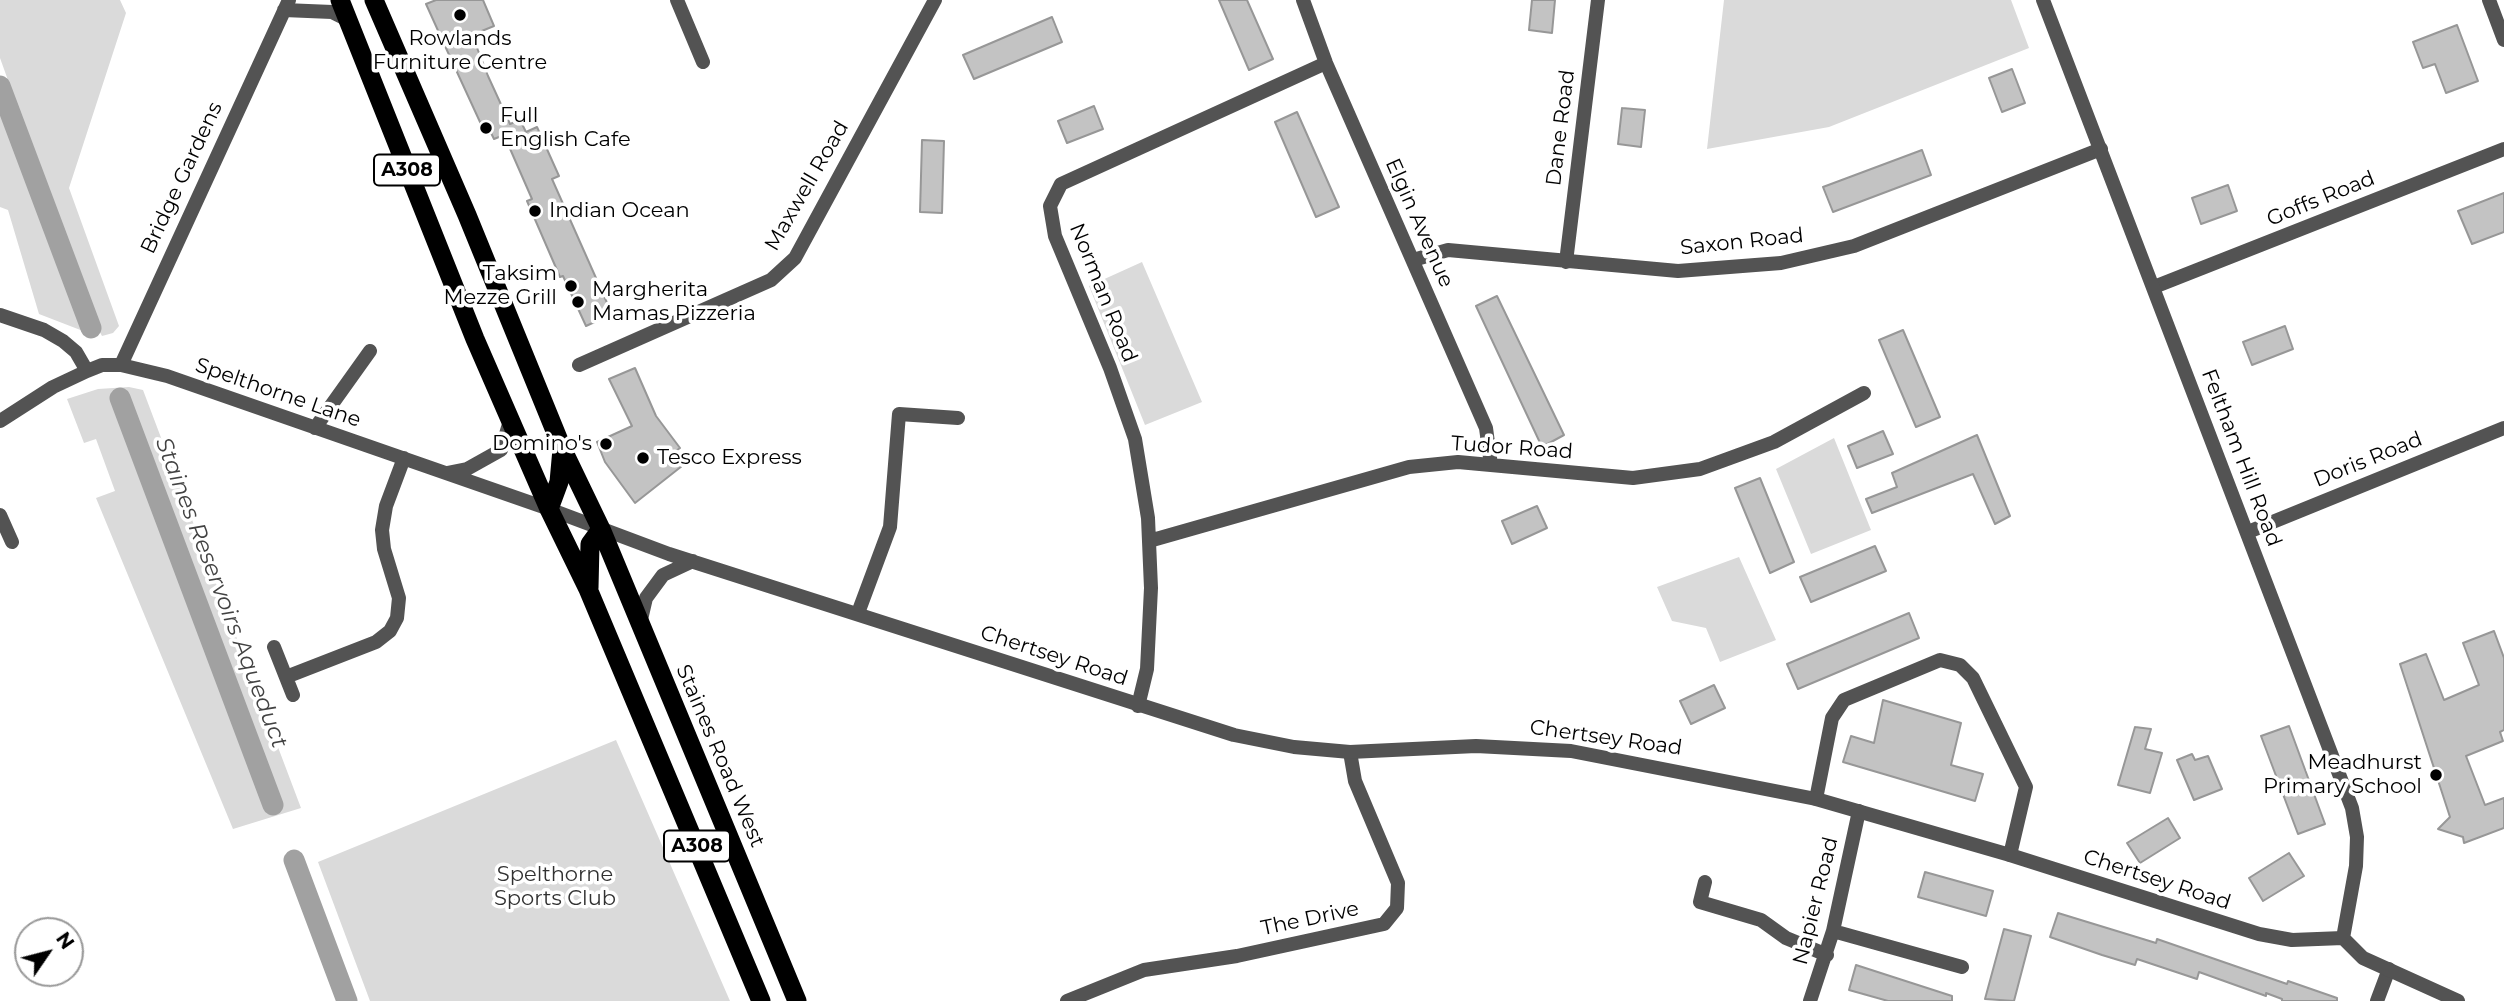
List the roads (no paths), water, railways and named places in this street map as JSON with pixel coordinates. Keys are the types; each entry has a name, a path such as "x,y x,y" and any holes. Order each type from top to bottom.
{"highway":[{"name":"A308","path":"340,0 510,421 549,509 589,589 761,1001"},
{"name":"A308","path":"374,0 472,227 562,448 601,529"},
{"path":"549,509 559,482 562,448"},
{"path":"589,589 590,544 601,529"},
{"name":"Staines Road West","path":"601,529 797,1001"}],"street":[{"path":"677,0 703,62"},
{"name":"Maxwell Road","path":"579,365 771,280 794,258 936,0"},
{"name":"Elgin Avenue","path":"1303,0 1326,64 1486,428 1491,465"},
{"name":"Dane Road","path":"1566,262 1598,0"},
{"name":"Feltham Hill Road","path":"2043,0 2352,808 2357,837 2356,866 2343,938"},
{"path":"2489,0 2504,40"},
{"name":"Bridge Gardens","path":"121,365 286,5 332,12 348,20"},
{"name":"Norman Road","path":"1138,706 1147,669 1151,588 1149,541 1135,439 1111,368 1055,236 1050,206 1061,184 1326,64"},
{"name":"Saxon Road","path":"1413,260 1448,250 1678,271 1781,264 1854,246 2101,149"},
{"name":"Goffs Road","path":"2154,287 2504,149"},
{"path":"0,316 44,330 62,341 76,352 88,371"},
{"path":"315,428 370,351"},
{"name":"Spelthorne Lane","path":"0,421 53,387 102,365 121,365 167,376 549,509"},
{"name":"Tudor Road","path":"1149,541 1409,467 1458,462 1633,478 1700,469 1774,442 1864,393"},
{"path":"858,612 890,527 899,414 958,418"},
{"path":"445,473 467,469 501,450 510,421"},
{"name":"Doris Road","path":"2248,532 2504,428"},
{"path":"286,677 376,642 390,631 397,618 400,598 384,549 382,530 386,506 404,458"},
{"name":"Chertsey Road","path":"549,509 693,561 1234,735 1294,747 1350,752 1476,746 1571,751 1816,799 2010,855 2259,934 2292,940 2343,938"},
{"path":"0,515 12,542"},
{"path":"640,624 651,589 663,575 693,561"},
{"path":"274,647 293,695"},
{"path":"1816,799 1832,718 1843,700 1940,660 1960,665 1973,678 2026,788 2010,855"},
{"name":"The Drive","path":"1067,1001 1144,970 1237,956 1384,924 1397,908 1398,883 1355,780 1350,752"},
{"name":"Napier Road","path":"1810,1001 1827,955 1859,811"},
{"path":"1706,882 1700,902 1761,920 1786,938 1827,955"},
{"path":"1833,931 1962,967"},
{"path":"2343,938 2363,958 2458,1001"},
{"path":"2377,1001 2389,969"}],"waterway":[{"name":"Staines Reservoirs Aqueduct","path":"0,86 91,328"},
{"name":"Staines Reservoirs Aqueduct","path":"120,398 273,805"},
{"name":"Staines Reservoirs Aqueduct","path":"294,860 347,1001"}],"place":[{"name":"Rowlands Furniture Centre","path":"460,15"},
{"name":"Full English Cafe","path":"486,128"},
{"name":"Indian Ocean","path":"535,211"},
{"name":"Taksim Mezze Grill","path":"571,286"},
{"name":"Margherita Mamas Pizzeria","path":"578,302"},
{"name":"Domino's","path":"606,444"},
{"name":"Tesco Express","path":"643,458"},
{"name":"Meadhurst Primary School","path":"2436,775"}],"park label":[{"name":"Spelthorne Sports Club","path":"555,887"}]}
